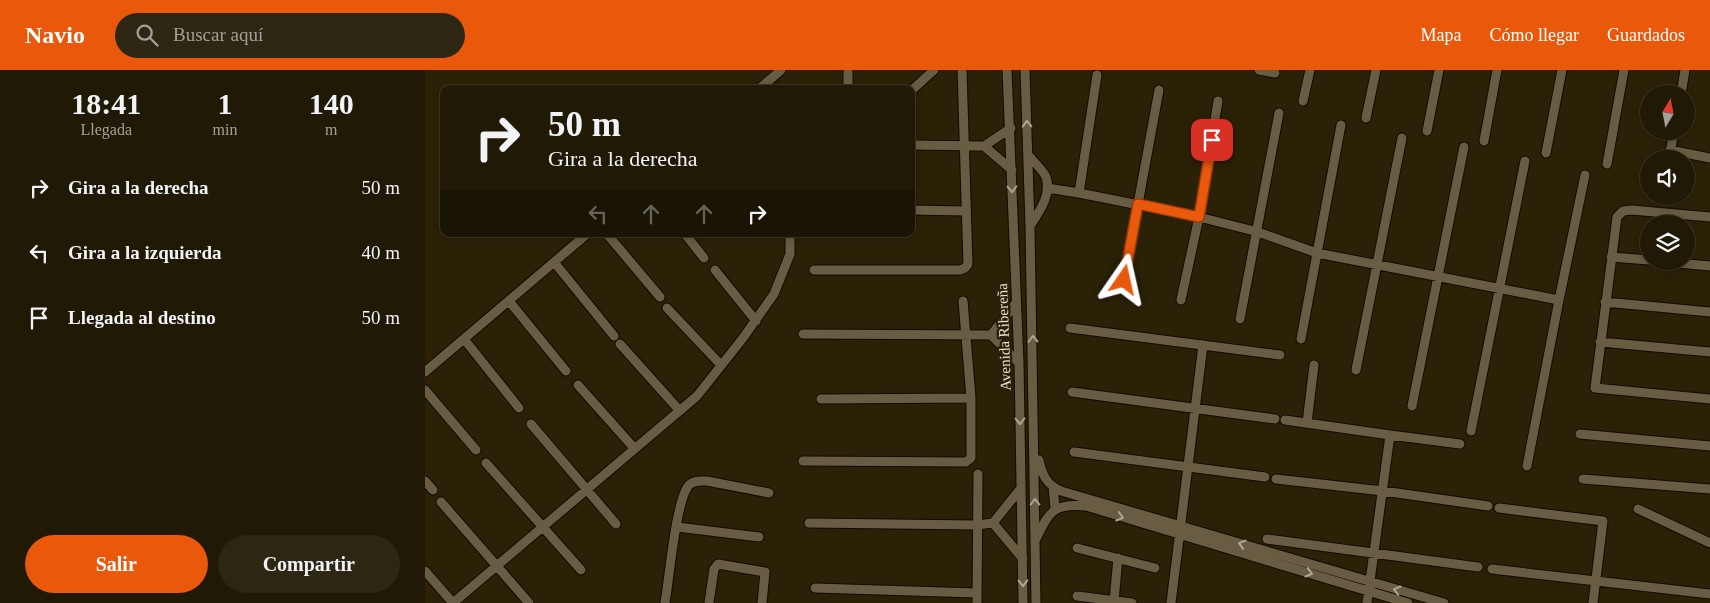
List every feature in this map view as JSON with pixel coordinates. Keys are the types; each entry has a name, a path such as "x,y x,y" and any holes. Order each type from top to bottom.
{"street":[{"path":"764,85 781,70"},
{"path":"848,70 848,85"},
{"path":"915,87 935,70"},
{"path":"814,270 960,270 968,264 962,70"},
{"name":"Avenida Ribereña","path":"1007,70 1011,128 1019,363 1023,603"},
{"name":"Avenida Ribereña","path":"1025,70 1031,226 1036,603"},
{"path":"1259,70 1275,73"},
{"path":"1303,101 1311,70"},
{"path":"1367,118 1376,70"},
{"path":"1427,131 1439,70"},
{"path":"1484,142 1497,70"},
{"path":"1546,153 1562,70"},
{"path":"1607,164 1624,70"},
{"path":"1682,85 1685,70"},
{"path":"1079,193 1097,75"},
{"path":"1124,280 1159,90"},
{"path":"1181,300 1199,217 1218,101"},
{"path":"1240,319 1279,112"},
{"path":"1301,340 1341,125"},
{"path":"915,145 984,146 1011,128"},
{"path":"1356,370 1401,138"},
{"path":"984,146 1012,170"},
{"path":"1412,406 1464,147"},
{"path":"1028,154 1046,177 1047,188 1043,206 1031,226"},
{"path":"1695,156 1710,158"},
{"path":"1471,431 1525,161"},
{"path":"1527,466 1585,175"},
{"path":"1047,188 1199,217 1257,232 1317,253 1559,300"},
{"path":"915,210 965,211"},
{"path":"1710,217 1623,211 1617,217 1595,388 1710,399"},
{"path":"425,372 583,237"},
{"path":"610,237 660,297"},
{"path":"687,237 704,258"},
{"path":"425,571 453,603 697,396 756,321 774,294 790,254 790,237"},
{"path":"1611,257 1640,259"},
{"path":"554,262 614,336"},
{"path":"1695,265 1710,266"},
{"path":"715,270 756,321"},
{"path":"509,301 566,372"},
{"path":"803,461 966,462 971,458 971,398 963,301"},
{"path":"1605,302 1710,312"},
{"path":"991,335 1017,303"},
{"path":"667,308 721,365"},
{"path":"1070,328 1281,354"},
{"path":"803,334 991,335 1019,363"},
{"path":"464,339 519,408"},
{"path":"1600,342 1710,352"},
{"path":"620,344 680,411"},
{"path":"1171,603 1197,408 1203,345"},
{"path":"1307,423 1314,365"},
{"path":"578,385 634,448"},
{"path":"425,390 477,450"},
{"path":"1072,392 1275,420"},
{"path":"821,399 971,398"},
{"path":"1285,420 1460,444"},
{"path":"531,424 617,524"},
{"path":"1580,434 1710,446"},
{"path":"1367,603 1390,435"},
{"path":"1035,442 1041,471 1053,488 1181,531"},
{"path":"1074,452 1265,477"},
{"path":"486,463 581,570"},
{"path":"977,603 976,526 978,474"},
{"path":"1276,479 1383,491 1488,506"},
{"path":"1583,479 1710,489"},
{"path":"425,481 433,490"},
{"path":"665,603 683,492 690,484 697,481 769,493"},
{"path":"809,523 976,526 993,523 1021,488"},
{"path":"1053,488 1055,508"},
{"path":"441,502 529,603"},
{"path":"1035,541 1049,513 1055,508 1072,505 1086,506 1181,531 1369,586 1444,603"},
{"path":"1499,508 1603,521 1593,603"},
{"path":"1638,508 1710,543"},
{"path":"993,523 1023,559"},
{"path":"677,527 759,537"},
{"path":"1267,539 1478,567"},
{"path":"1077,548 1155,568"},
{"path":"1114,601 1118,558"},
{"path":"709,603 714,569 718,564 765,572 762,603"},
{"path":"1492,569 1710,594"},
{"path":"1369,586 1408,603"},
{"path":"815,588 976,593"},
{"path":"1077,596 1132,603"}],"route":[{"path":"1124,280 1138,204 1199,217 1212,140"}]}
